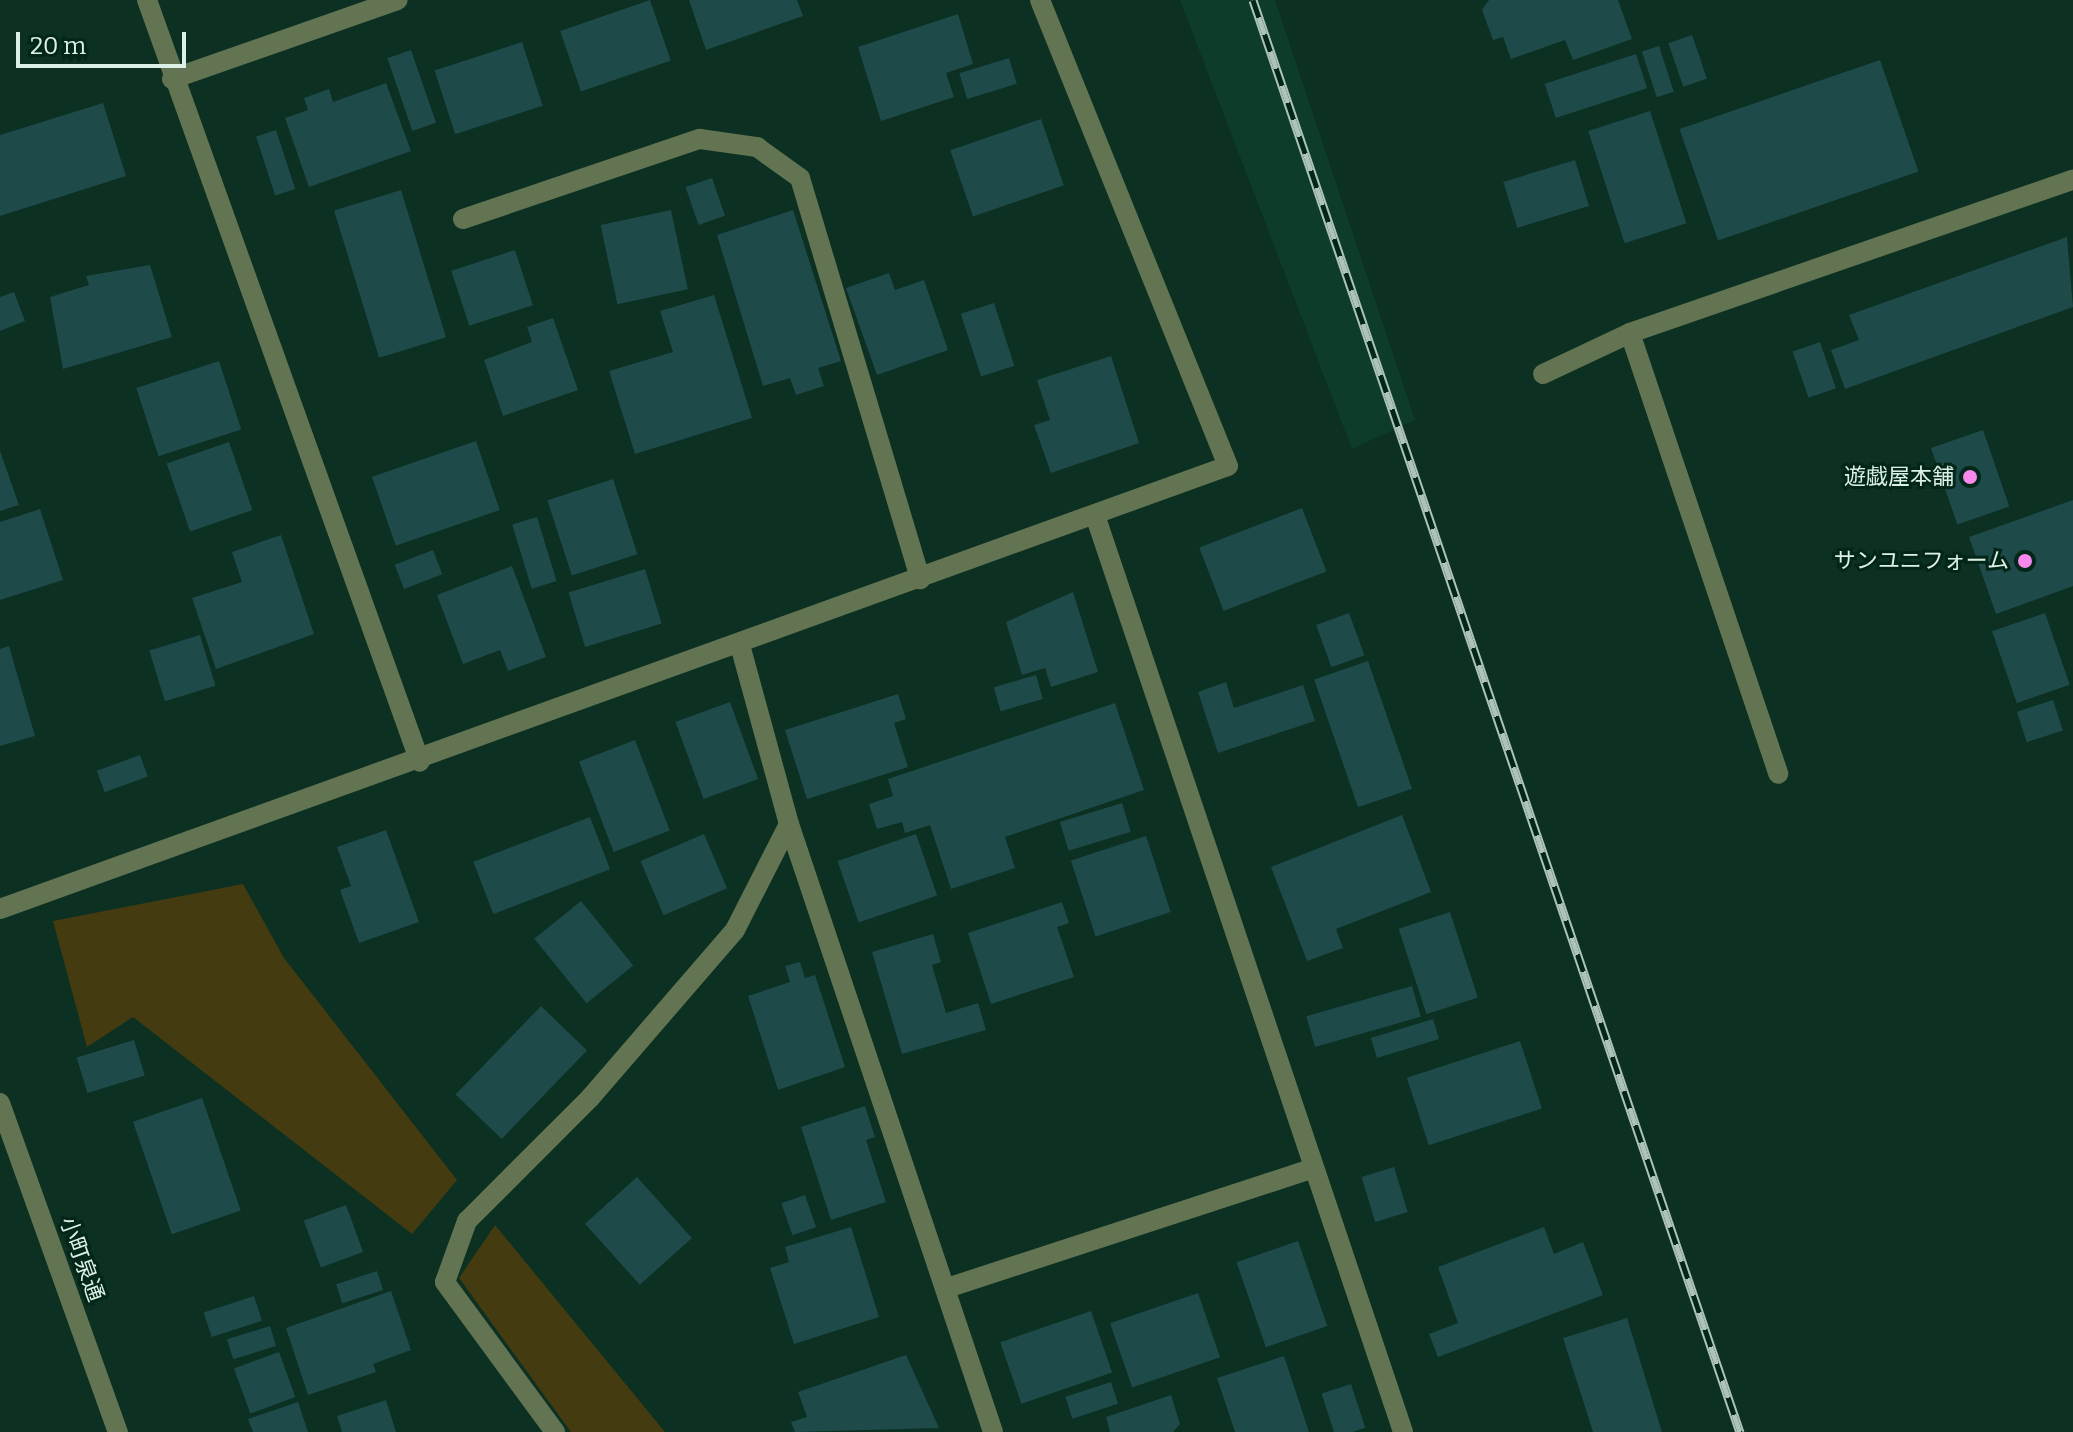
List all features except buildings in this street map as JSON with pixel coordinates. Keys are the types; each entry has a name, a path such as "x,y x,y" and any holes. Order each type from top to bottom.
{"street":[{"path":"147,0 172,79 420,762"},
{"path":"172,79 398,0"},
{"path":"0,909 420,762 1228,466 1040,0"},
{"path":"463,219 700,139 757,147 800,178 920,579"},
{"path":"1543,374 1630,333 2073,180"},
{"path":"1630,333 1778,774"},
{"path":"1095,515 1403,1432"},
{"path":"740,645 789,824 993,1432"},
{"path":"555,1432 445,1282 467,1221 590,1098 735,930 789,824"},
{"name":"小町泉通","path":"0,1103 118,1432"},
{"path":"947,1288 1314,1168"}],"shaded area":[{"path":"1180,0 1275,0 1415,420 1352,449"},
{"path":"243,884 284,958 457,1180 412,1234 133,1017 87,1047 53,921"},
{"path":"495,1225 665,1432 571,1432 459,1278"}],"railway":[{"path":"1253,0 1740,1432"}],"place":[{"name":"遊戯屋本舗","path":"1970,477"},
{"name":"サンユニフォーム","path":"2025,561"}]}
